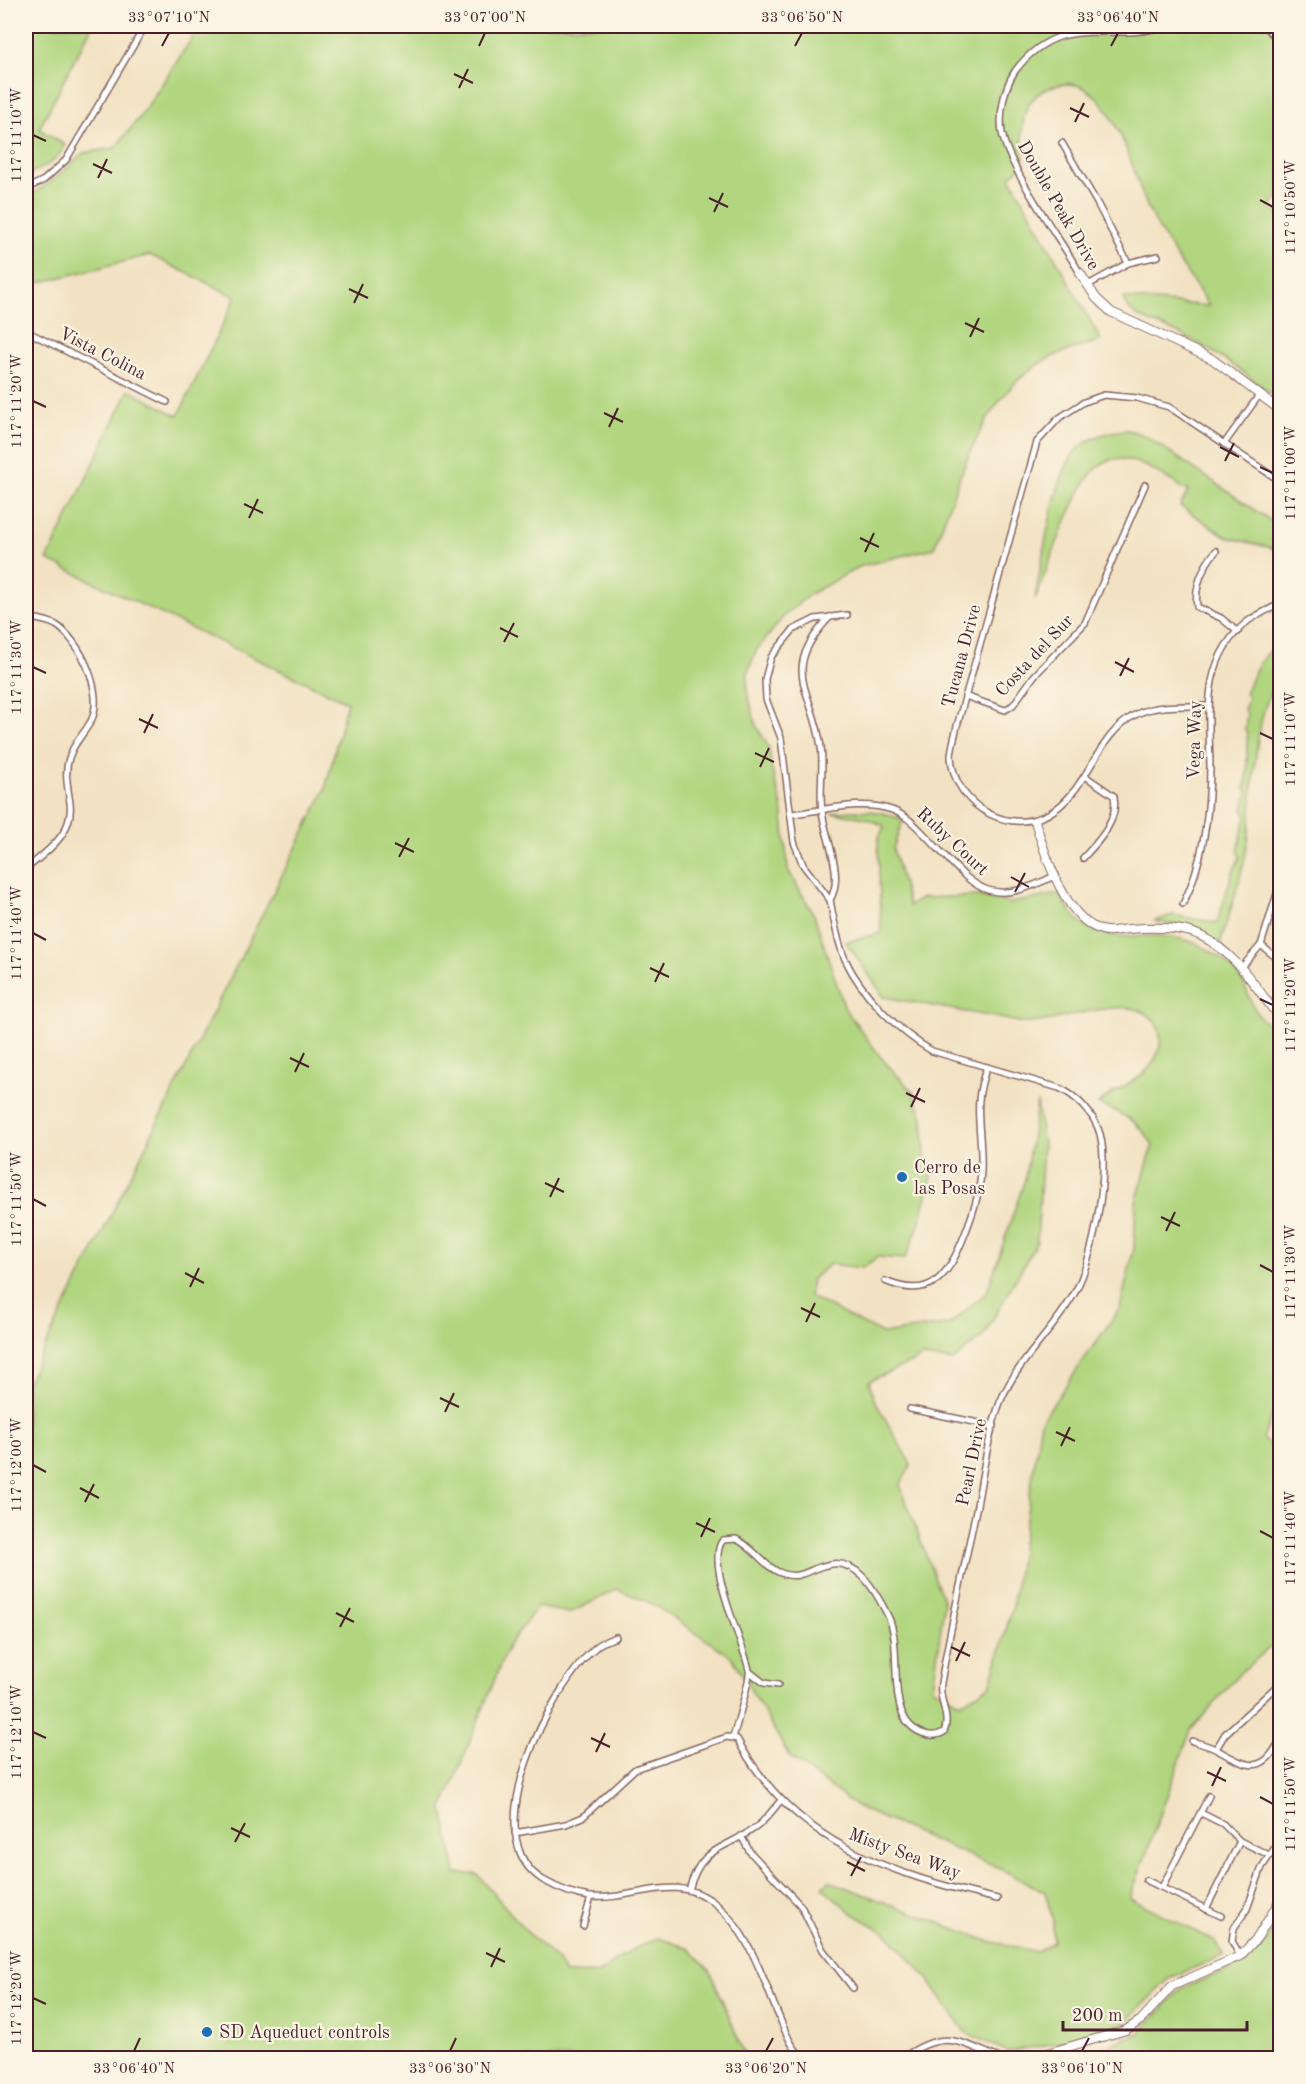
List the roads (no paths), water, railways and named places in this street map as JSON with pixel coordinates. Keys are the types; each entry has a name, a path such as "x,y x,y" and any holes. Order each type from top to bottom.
{"street":[{"path":"26,189 44,180 66,160 145,26"},
{"name":"Double Peak Drive","path":"1162,26 1142,31 1079,33 1055,39 1026,58 1006,89 1001,122 1009,152 1080,273 1111,312 1212,359 1281,410"},
{"path":"1264,26 1281,41"},
{"path":"1062,143 1097,202 1128,263"},
{"path":"1088,285 1128,263 1158,256"},
{"name":"Vista Colina","path":"26,331 167,402"},
{"path":"1224,444 1260,394"},
{"name":"Tucana Drive","path":"1035,821 1007,820 985,813 970,800 958,783 951,756 965,696 1037,442 1059,418 1083,402 1104,395 1137,398 1169,407 1281,481"},
{"name":"Costa del Sur","path":"965,696 1005,710 1085,623 1145,485"},
{"path":"1216,551 1207,561 1195,595 1197,607 1221,618 1238,633"},
{"name":"Vega Way","path":"1183,904 1191,887 1205,828 1210,768 1208,706 1213,673 1229,641 1249,621 1281,604"},
{"path":"830,900 803,866 794,842 781,738 766,699 767,668 771,657 794,630 806,622 847,615"},
{"path":"26,616 48,622 70,637 91,675 96,694 92,719 69,756 66,778 70,807 66,828 52,847 26,869"},
{"name":"Pearl Drive","path":"750,1672 722,1582 718,1548 723,1540 740,1540 783,1574 808,1574 821,1566 838,1562 859,1571 893,1625 899,1704 904,1720 925,1734 936,1735 944,1732 947,1722 940,1693 955,1602 997,1411 1014,1377 1072,1297 1088,1268 1096,1225 1102,1156 1100,1134 1092,1118 1069,1092 932,1050 895,1025 845,960 830,900 834,893 836,878 821,810 821,748 802,682 801,666 818,630 830,617"},
{"path":"1208,706 1149,710 1136,714 1120,724 1085,776 1057,809 1035,821 1043,850 1073,910 1086,924 1107,932 1167,928 1201,936 1230,956 1272,1008 1281,1013"},
{"path":"1083,858 1101,839 1112,817 1115,802 1114,796 1085,776"},
{"name":"Ruby Court","path":"791,814 864,806 880,807 901,814 981,889 1004,894 1016,892 1028,889 1056,875"},
{"path":"1241,968 1261,945 1281,884"},
{"path":"1261,945 1281,961"},
{"path":"885,1281 907,1289 927,1286 948,1271 955,1260 975,1206 978,1189 982,1142 976,1101 987,1067"},
{"path":"910,1409 994,1426"},
{"path":"616,1637 597,1646 577,1668 544,1723 530,1755 514,1810 515,1833 524,1863 541,1879 566,1891 591,1897 668,1887 689,1890 702,1895 718,1907 738,1930 754,1957 786,2032 798,2054 804,2058"},
{"path":"515,1833 566,1824 583,1817 635,1769 727,1737 733,1738 750,1672 764,1683 778,1684"},
{"path":"1216,1749 1225,1734 1281,1683"},
{"name":"Misty Sea Way","path":"733,1738 737,1739 753,1768 781,1800 805,1823 837,1844 868,1859 963,1891 997,1899"},
{"path":"1192,1741 1216,1749 1242,1764 1259,1765 1273,1756 1281,1740"},
{"path":"1162,1887 1187,1834 1209,1796"},
{"path":"689,1890 694,1872 705,1857 741,1836 768,1816 781,1800"},
{"path":"1201,1813 1223,1824 1240,1841 1269,1855"},
{"path":"741,1836 750,1852 801,1906 823,1950 853,1988"},
{"path":"1240,1956 1232,1941 1232,1934 1247,1909 1269,1855 1281,1840"},
{"path":"1206,1909 1240,1841"},
{"path":"1146,1880 1221,1916"},
{"path":"583,1926 591,1897"},
{"path":"1023,2058 1126,2030 1141,2020 1172,1986 1240,1956 1257,1938 1281,1900"},
{"path":"902,2058 922,2044 944,2039 965,2043 999,2058"}],"place":[{"name":"Cerro de las Posas","path":"902,1177"},
{"name":"SD Aqueduct controls","path":"207,2032"}]}
